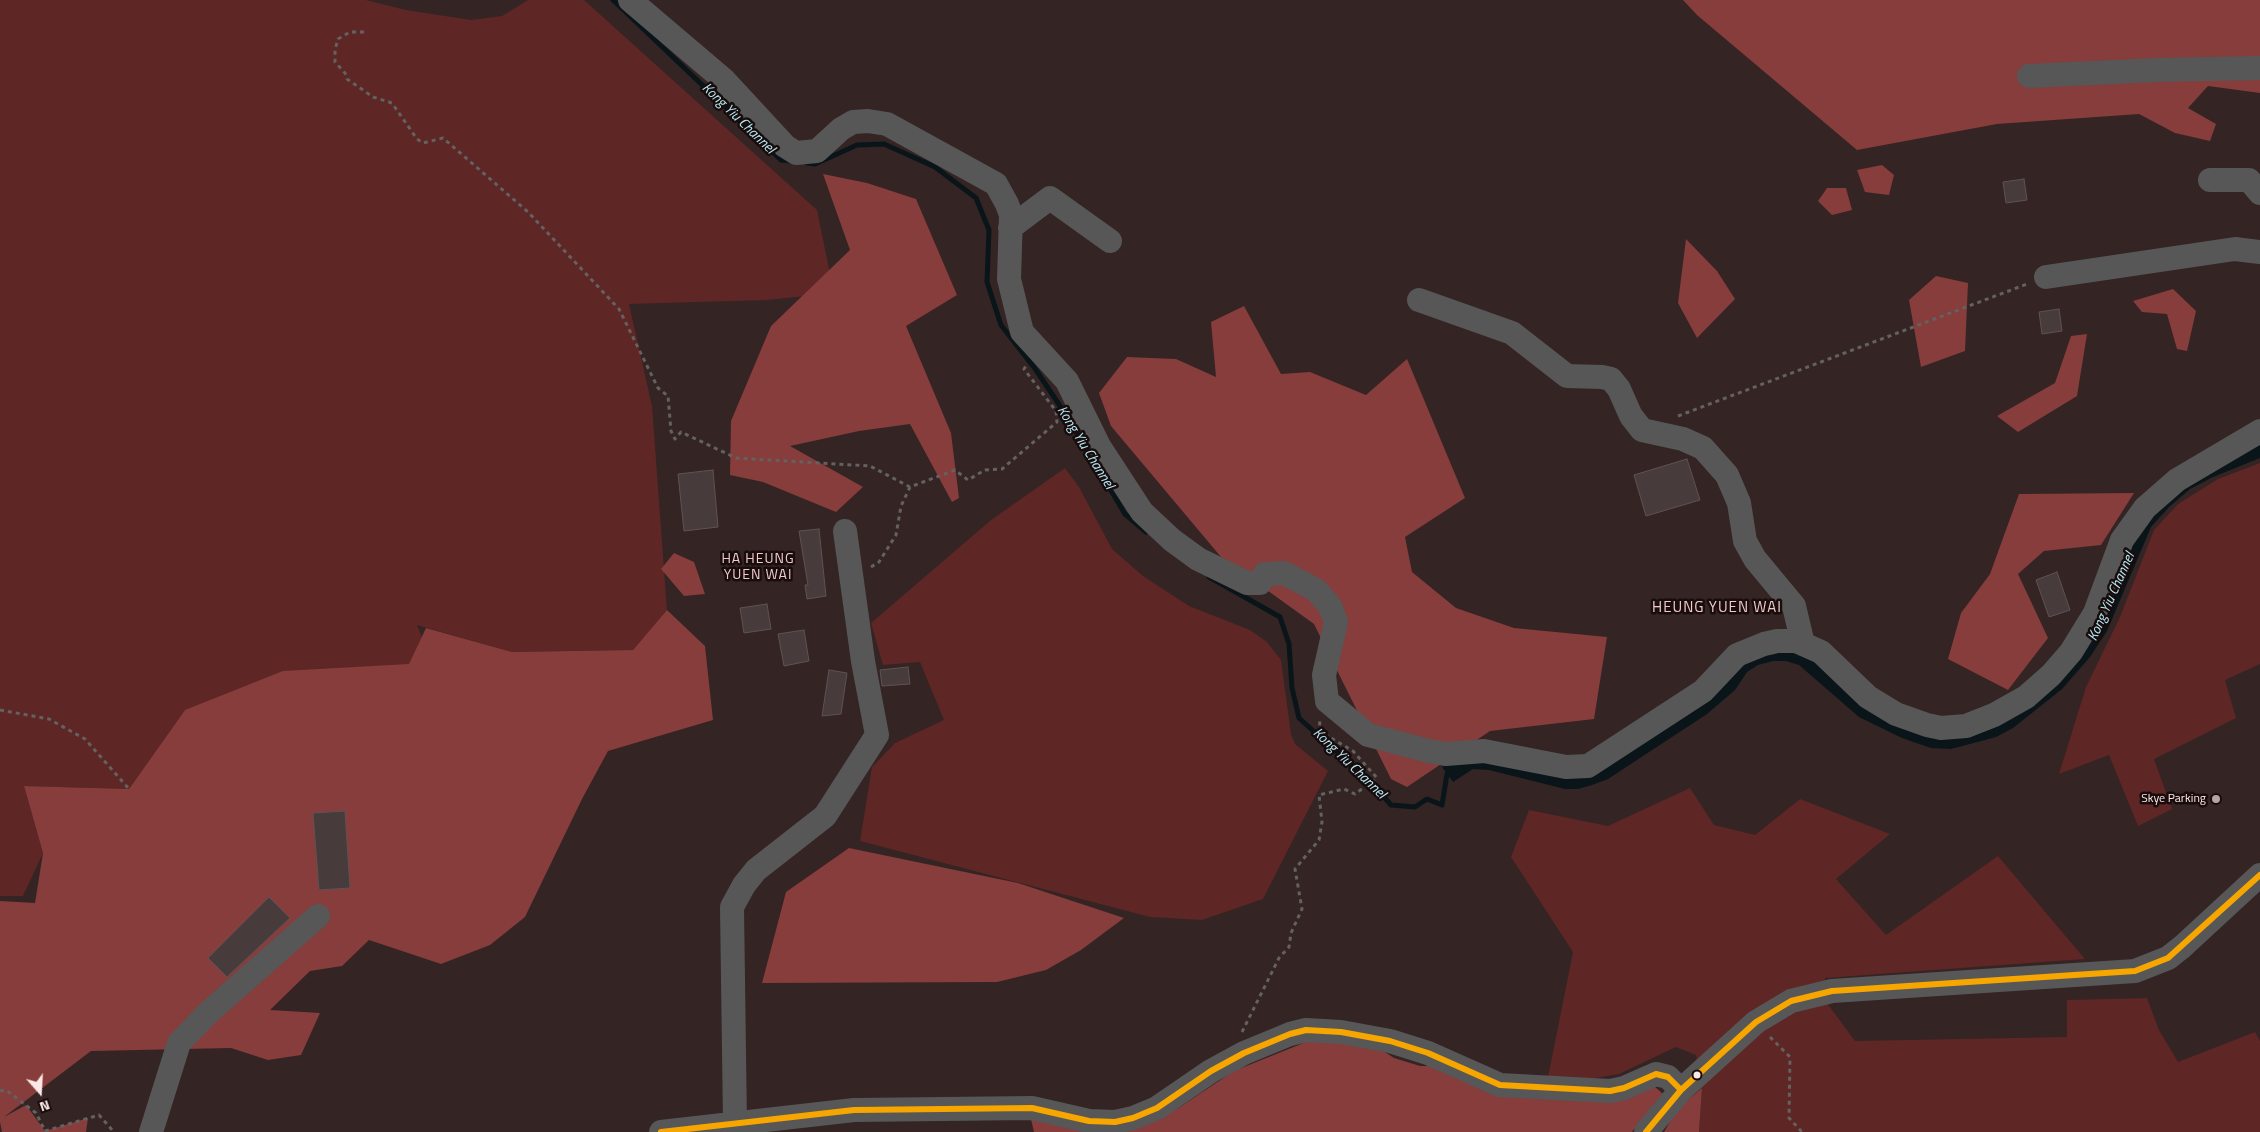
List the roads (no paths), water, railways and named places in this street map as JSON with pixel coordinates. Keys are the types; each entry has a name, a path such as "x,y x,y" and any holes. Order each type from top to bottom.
{"street":[{"path":"630,0 724,80 785,146 796,153 817,151 841,129 853,122 868,121 887,124 996,184 1011,215 1009,279 1022,332 1067,381 1099,446 1122,485 1142,512 1172,540 1198,559 1247,583 1260,583 1265,574 1284,573 1316,590 1330,606 1336,622 1324,675 1327,701 1368,735 1446,754 1484,751 1566,767 1588,766 1703,691 1737,655 1764,644 1796,641 1821,652 1868,696 1896,714 1941,728 1966,726 1994,715 2026,697 2051,675 2071,652 2095,613 2122,540 2145,508 2176,480 2260,431"},
{"path":"2029,76 2157,70 2260,68"},
{"path":"2210,180 2249,180 2260,193"},
{"path":"1010,228 1050,198 1110,241"},
{"path":"2046,277 2235,249 2260,252"},
{"path":"1418,300 1512,333 1567,376 1611,379 1619,389 1631,416 1642,430 1683,439 1703,448 1727,475 1739,503 1745,541 1755,559 1794,606 1803,644"},
{"path":"734,1124 732,907 744,885 756,870 825,816 877,733 863,661 844,531"},
{"path":"1646,1132 1681,1090 1756,1022 1791,1001 1832,991 2135,971 2168,958 2260,874"},
{"path":"151,1132 179,1043 209,1012 318,916"},
{"path":"661,1132 854,1110 1020,1108 1055,1112 1089,1121 1115,1122 1133,1118 1157,1108 1227,1062 1290,1034 1306,1030 1328,1030 1390,1041 1412,1048 1500,1085 1610,1092 1656,1074 1664,1075 1681,1090"}],"water":[{"path":"2260,445 2260,458 2213,477 2190,489 2169,507 2151,527 2107,631 2090,657 2062,689 2013,728 1996,737 1951,749 1931,748 1902,738 1859,717 1799,665 1786,661 1773,661 1758,665 1747,672 1735,690 1707,714 1608,779 1592,785 1578,789 1565,789 1489,770 1473,769 1453,782 1442,767 1464,757 1565,773 1755,651 1798,649 1941,733 2036,694 2124,549 2182,481"}],"waterway":[{"name":"Kong Yiu Channel","path":"613,0 781,160 791,161"},
{"name":"Kong Yiu Channel","path":"807,163 815,164 857,145 884,144 935,167 976,198 989,230 987,282 1001,325 1036,370 1066,415 1125,514 1146,532"},
{"name":"Kong Yiu Channel","path":"1209,577 1280,617 1289,644 1292,688 1299,718 1377,789 1391,805 1415,807 1427,799 1442,805 1447,774 1452,772"}],"place":[{"name":"Skye Parking","path":"2216,799"}],"district":[{"name":"HA HEUNG YUEN WAI","path":"758,568"},
{"name":"HEUNG YUEN WAI","path":"1717,608"}]}
